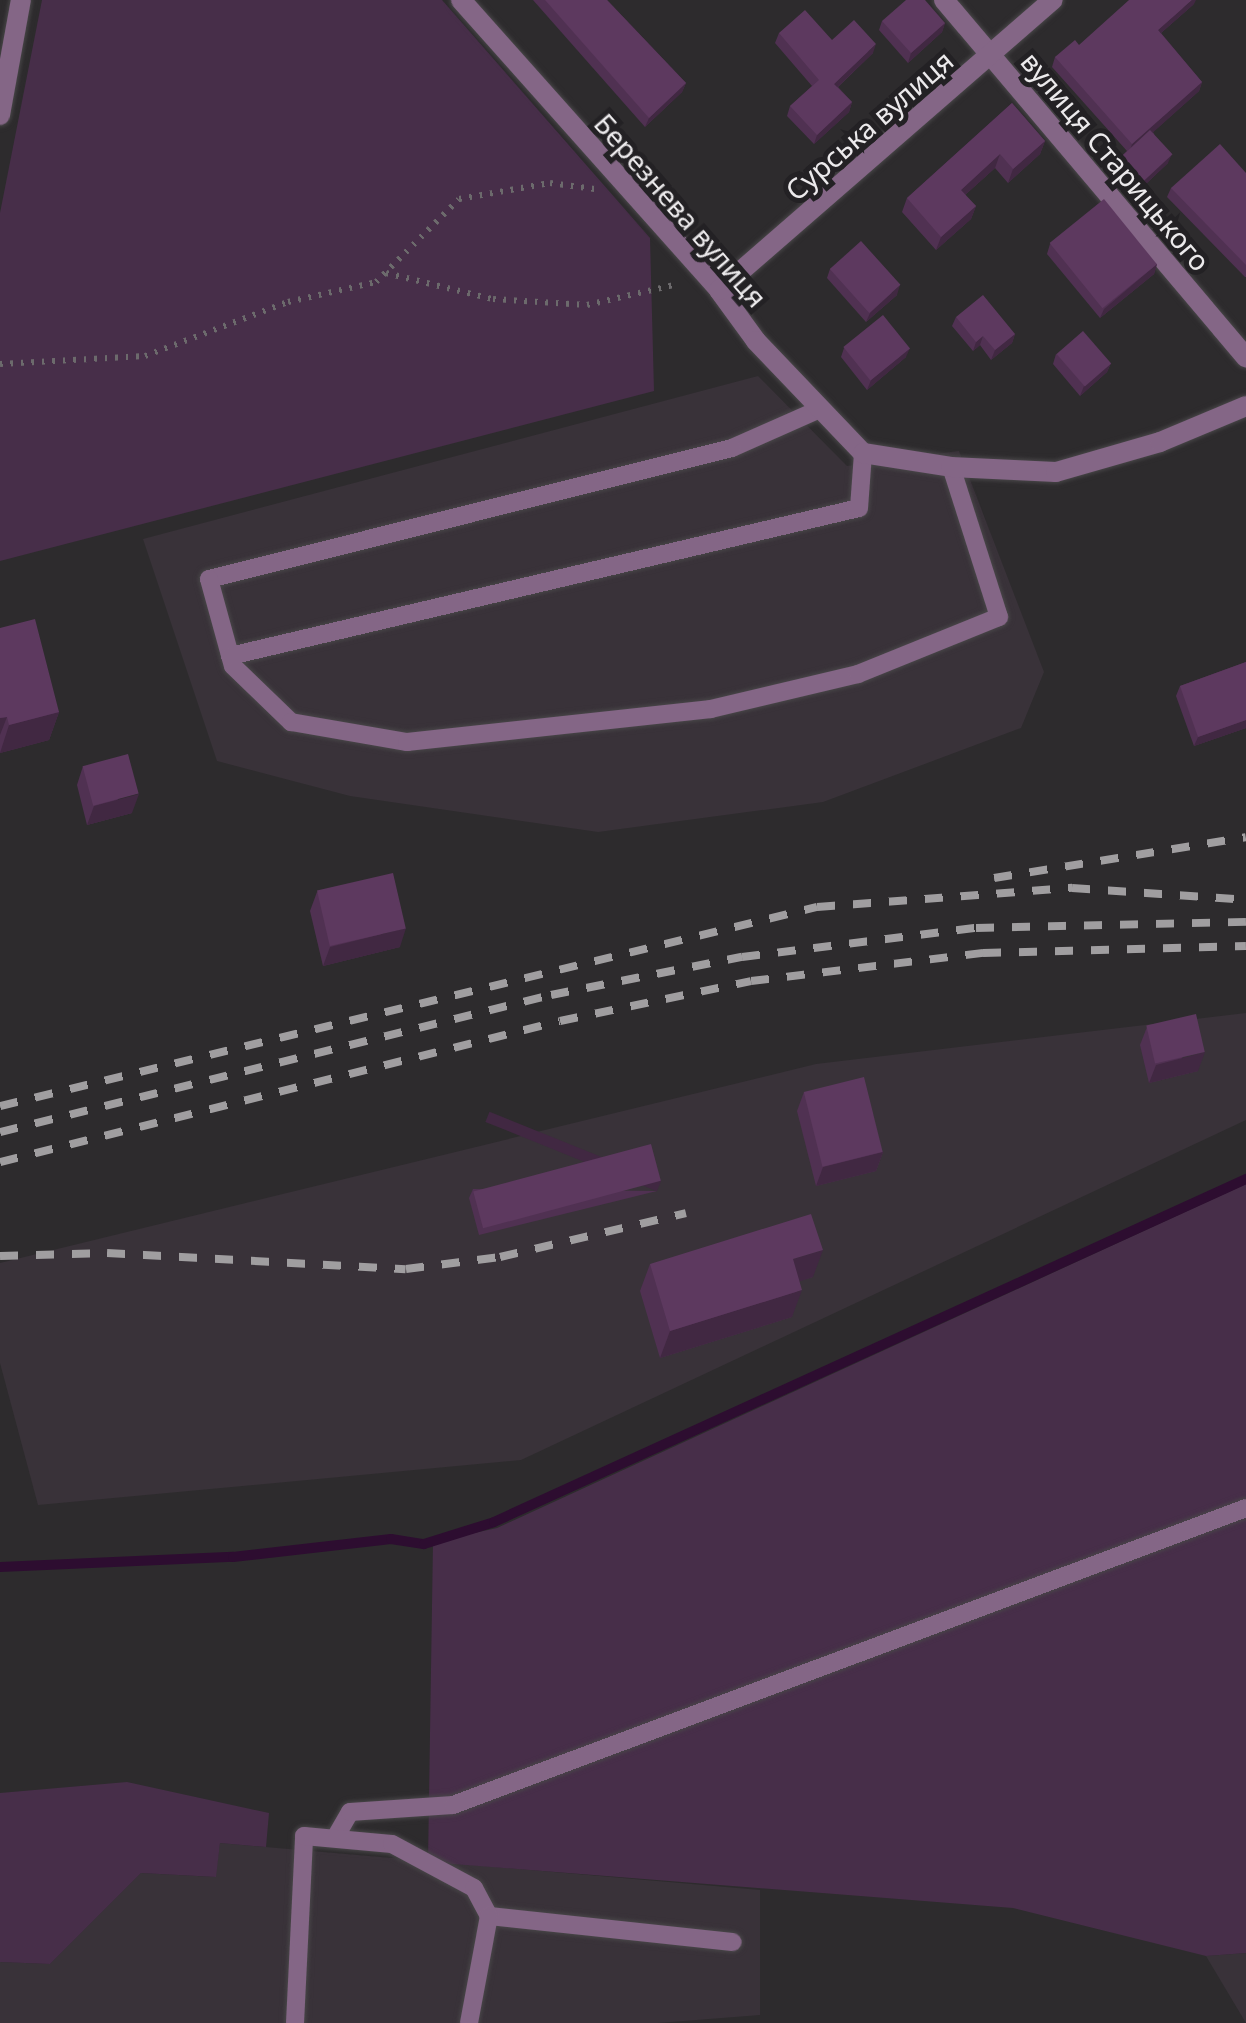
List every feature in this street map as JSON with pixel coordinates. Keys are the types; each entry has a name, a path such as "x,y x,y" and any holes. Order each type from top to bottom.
{"street":[{"path":"0,115 22,0"},
{"name":"Березнева вулиця","path":"461,0 713,283 756,341 863,453"},
{"name":"вулиця Старицького","path":"944,0 1246,358"},
{"name":"Сурська вулиця","path":"713,283 991,56 1053,0"},
{"path":"863,453 952,467 1056,472 1160,442 1246,406"}],"lane":[{"path":"820,409 732,448 209,579 230,656 291,722 407,742 711,709 858,674 999,617 952,467"},
{"path":"230,656 859,508 863,453"},
{"path":"335,1838 350,1812 453,1806 1246,1508"},
{"path":"294,2023 304,1836 392,1844 474,1888 489,1916 469,2023"},
{"path":"489,1916 733,1942"}],"path":[{"path":"0,364 145,356 288,302 376,282 459,199 550,183 636,196"},
{"path":"385,273 493,299 587,306 713,283"}],"shaded area":[{"path":"42,0 442,0 650,238 654,391 0,561 0,213"},
{"path":"758,376 847,466 959,451 1044,672 1021,728 823,802 598,832 350,796 217,761 143,539"},
{"path":"1246,1013 1246,1120 521,1460 38,1505 0,1363 0,1263 816,1064"},
{"path":"1246,1184 1246,1953 1206,1956 1013,1908 428,1862 433,1542 497,1528"},
{"path":"127,1782 269,1813 266,1847 220,1843 216,1877 141,1873 50,1964 0,1962 0,1793"},
{"path":"220,1843 760,1890 760,2015 658,2023 0,2023 0,1962 50,1964 141,1873 215,1877"},
{"path":"1246,1953 1246,2023 1206,1956"}],"building":[{"path":"545,0 607,0 686,83 649,118"},
{"path":"906,0 925,0 945,23 911,53 882,21"},
{"path":"1129,0 1192,0 1158,30 1202,82 1132,144 1055,57 1075,40 1079,45"},
{"path":"805,10 832,40 854,20 876,44 834,84 852,102 817,135 790,106 819,80 779,33"},
{"path":"1012,103 1045,141 1013,169 1000,154 961,190 976,206 941,237 907,198"},
{"path":"1150,130 1173,154 1136,188 1113,164"},
{"path":"1220,144 1246,173 1246,265 1171,188"},
{"path":"1104,199 1157,264 1102,308 1050,243"},
{"path":"861,241 900,285 869,313 830,269"},
{"path":"983,295 1015,334 995,350 983,336 976,342 956,317"},
{"path":"883,315 910,348 870,381 843,347"},
{"path":"1083,331 1111,363 1085,386 1057,354"},
{"path":"35,619 59,712 9,725 7,717 0,718 0,628"},
{"path":"1246,662 1246,720 1198,737 1180,686"},
{"path":"128,754 139,794 93,806 83,766"},
{"path":"393,873 406,929 330,946 317,891"},
{"path":"1196,1014 1205,1052 1155,1063 1146,1025"},
{"path":"864,1077 883,1152 822,1167 804,1092"},
{"path":"651,1144 661,1181 483,1228 473,1192"},
{"path":"811,1214 823,1250 793,1259 802,1290 670,1331 650,1264"}],"waterway":[{"path":"0,1567 233,1557 391,1539 424,1544 494,1522 1246,1179"}],"railway":[{"path":"994,878 1246,837"},
{"path":"0,1106 817,907 1072,888 1246,900"},
{"path":"0,1132 551,995 742,957 976,928 1246,922"},
{"path":"0,1162 560,1021 751,981 983,953 1246,946"},
{"path":"0,1256 107,1253 406,1269 500,1257 686,1213"}]}
